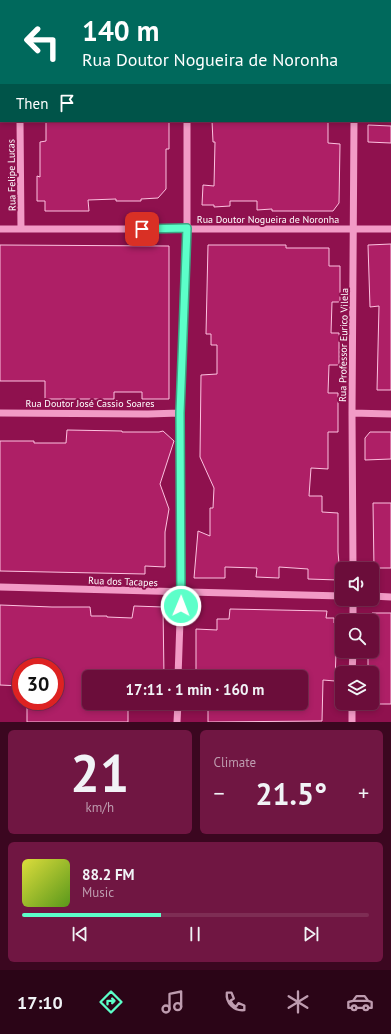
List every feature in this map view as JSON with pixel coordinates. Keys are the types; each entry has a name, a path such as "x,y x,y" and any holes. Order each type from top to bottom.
{"street":[{"name":"Rua Felipe Lucas","path":"20,122 21,229"},
{"path":"178,670 181,592 180,413 187,228 187,122"},
{"name":"Rua Professor Eurico Vilela","path":"353,562 352,413 354,122"},
{"name":"Rua Doutor Nogueira de Noronha","path":"0,229 391,229"},
{"name":"Rua Doutor José Cassio Soares","path":"0,413 180,413"},
{"path":"352,413 391,414"},
{"name":"Rua dos Tacapes","path":"0,587 335,596"},
{"path":"379,596 391,596"},
{"path":"177,722 178,710"},
{"path":"352,710 352,722"}],"building":[{"path":"46,122 169,122 169,149 166,149 166,189 158,198 141,199 141,201 116,201 116,199 88,200 89,211 45,211 45,201 37,201 37,176 40,177 40,142 46,141"},
{"path":"212,122 328,122 328,143 340,144 339,203 333,211 257,210 257,201 230,201 230,206 214,207 214,205 202,205 203,185 214,186 215,142 213,142"},
{"path":"368,125 391,126 391,143 368,142"},
{"path":"391,244 391,390 377,390 379,306 370,307 368,245"},
{"path":"0,245 169,246 169,399 142,399 142,392 114,392 114,399 45,399 45,381 0,381"},
{"path":"208,245 286,245 286,248 329,248 329,266 340,266 340,302 332,302 331,333 339,333 339,365 329,365 328,393 338,393 338,432 328,432 328,469 311,468 309,496 322,496 322,512 338,513 339,562 335,562 335,580 308,579 308,569 279,567 279,578 256,577 257,568 225,567 225,578 194,578 198,531 210,536 210,508 213,508 214,488 200,457 201,375 217,374 217,345 211,345 211,334 206,334"},
{"path":"67,430 122,432 163,431 174,441 160,484 169,509 165,532 165,567 145,566 145,574 0,571 0,441 66,443"},
{"path":"370,432 391,432 391,459 365,460 365,438"},
{"path":"373,503 391,503 391,568 379,568 379,562 374,562"},
{"path":"0,605 90,607 91,616 132,618 134,606 163,607 164,670 82,670 82,710 128,710 128,722 27,722 27,710 64,710 64,658 12,658 12,686 0,685"},
{"path":"230,609 327,611 326,618 334,618 335,681 323,680 322,721 208,722 208,710 308,710 308,670 196,670 196,629 217,630 217,619 229,619"},
{"path":"391,613 391,704 379,704 379,666 368,666 368,658 379,658 379,614 372,614"}],"route":[{"path":"142,229 187,228 180,413 181,606"}]}
